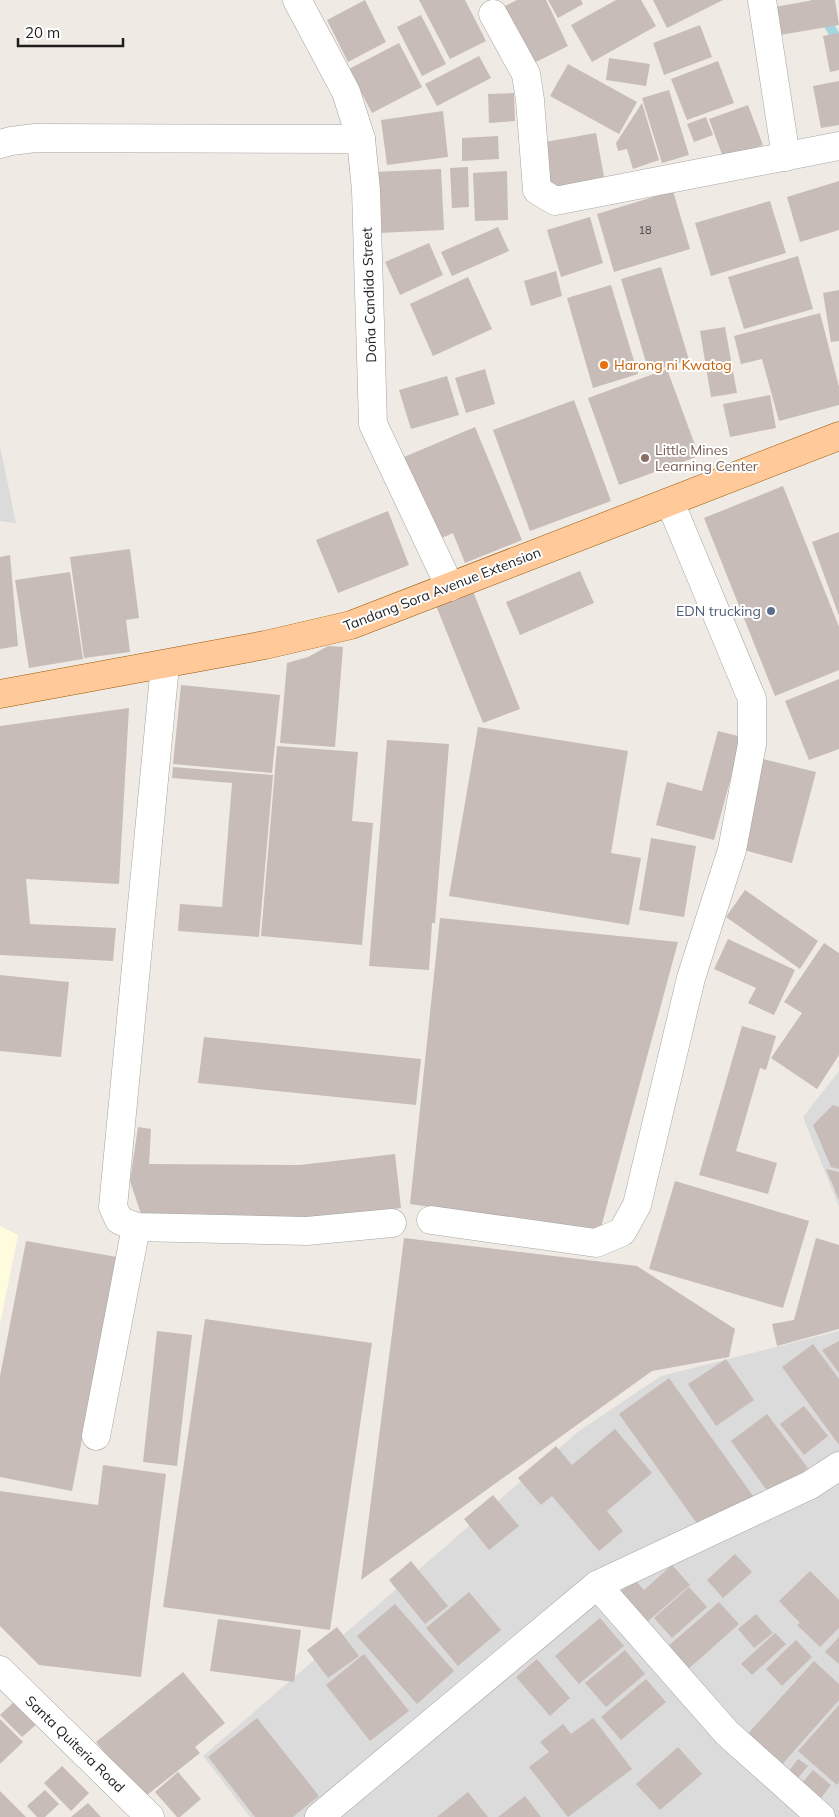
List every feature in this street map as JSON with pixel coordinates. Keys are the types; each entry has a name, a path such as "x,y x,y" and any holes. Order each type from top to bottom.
{"main road":[{"name":"Tandang Sora Avenue Extension","path":"0,694 165,665 351,625 839,436"}],"street":[{"name":"Doña Candida Street","path":"297,0 346,92 361,138 366,190 373,424 450,587"},
{"path":"762,0 786,157"},
{"path":"493,14 526,74 530,100 537,190 555,201 839,146"},
{"path":"0,144 35,138 361,138"},
{"path":"431,1220 596,1243 622,1232 637,1205 691,978 732,850 752,744 752,699 670,502"},
{"path":"165,665 113,1207 119,1220 136,1227 307,1232 392,1223"},
{"path":"96,1436 136,1227"},
{"path":"332,1813 597,1585 810,1485 839,1466"},
{"path":"597,1585 727,1734 821,1817"},
{"name":"Santa Quiteria Road","path":"0,1670 150,1817"}],"shaded area":[{"path":"0,446 16,523 0,521"},
{"path":"839,1071 839,1207 803,1117"},
{"path":"0,1226 18,1235 0,1324"},
{"path":"839,1331 839,1817 250,1817 203,1756 579,1431 661,1376"}],"building":[{"path":"365,0 386,42 348,62 327,20"},
{"path":"419,0 465,0 486,41 450,59"},
{"path":"517,0 546,0 568,46 528,66 499,9"},
{"path":"548,0 581,0 583,4 558,18"},
{"path":"616,0 641,0 656,26 592,62 571,25"},
{"path":"653,0 723,0 667,28"},
{"path":"814,0 835,0 839,25 774,36 769,8"},
{"path":"421,15 446,64 422,76 397,27"},
{"path":"700,25 712,57 664,75 653,43"},
{"path":"839,33 839,70 830,72 823,36"},
{"path":"399,43 422,87 372,113 349,69"},
{"path":"479,56 491,78 437,106 425,84"},
{"path":"609,58 650,64 646,86 606,80"},
{"path":"718,61 734,103 687,120 671,79"},
{"path":"568,64 637,102 619,134 550,96"},
{"path":"839,81 839,125 821,128 813,86"},
{"path":"669,90 689,155 662,163 642,98"},
{"path":"514,93 515,121 489,123 488,94"},
{"path":"642,103 659,160 633,169 627,149 618,151 616,143"},
{"path":"748,105 763,145 724,160 709,119"},
{"path":"443,111 448,157 387,165 381,120"},
{"path":"706,117 713,135 694,142 687,124"},
{"path":"596,133 605,182 543,193 534,144"},
{"path":"498,136 499,159 462,161 462,138"},
{"path":"468,167 469,207 452,208 450,168"},
{"path":"441,169 444,230 377,233 374,172"},
{"path":"507,171 508,220 475,221 473,173"},
{"path":"839,181 839,230 800,242 787,197"},
{"path":"673,191 690,249 614,272 597,214"},
{"path":"770,201 786,253 711,276 695,223"},
{"path":"590,217 603,263 561,277 547,230"},
{"path":"498,227 509,251 452,276 441,252"},
{"path":"429,243 443,275 400,295 385,262"},
{"path":"798,256 813,309 744,329 728,277"},
{"path":"661,267 689,360 649,372 621,279"},
{"path":"556,271 562,296 531,306 524,281"},
{"path":"468,277 492,329 433,356 410,304"},
{"path":"611,285 638,374 593,388 567,298"},
{"path":"839,290 839,341 831,342 823,293"},
{"path":"820,313 839,387 839,405 779,421 762,359 741,364 734,336"},
{"path":"725,327 737,393 711,397 700,331"},
{"path":"485,369 495,404 466,413 455,378"},
{"path":"667,369 699,456 619,485 588,398"},
{"path":"447,376 459,415 411,429 399,390"},
{"path":"770,395 776,428 730,437 723,404"},
{"path":"574,400 611,501 530,531 493,430"},
{"path":"475,427 522,540 465,563 453,533 431,543 397,460"},
{"path":"783,486 839,627 839,670 775,696 704,518"},
{"path":"388,511 409,565 338,593 316,540"},
{"path":"839,532 839,616 812,542"},
{"path":"130,549 139,618 126,620 130,652 84,658 70,557"},
{"path":"10,555 18,646 0,649 0,557"},
{"path":"580,571 594,603 520,635 506,602"},
{"path":"70,572 83,659 29,668 15,580"},
{"path":"470,584 520,709 483,723 433,598"},
{"path":"328,646 343,647 335,747 280,743 287,663 308,657"},
{"path":"839,679 839,749 809,760 785,701"},
{"path":"181,685 280,695 272,773 173,764"},
{"path":"129,708 119,884 26,879 30,924 116,928 113,961 0,955 0,726"},
{"path":"478,727 628,751 611,853 641,858 629,925 449,896"},
{"path":"718,731 742,737 714,840 656,825 667,782 702,791"},
{"path":"387,740 449,744 435,923 432,923 429,970 369,966"},
{"path":"277,746 358,752 352,821 373,823 362,945 261,936"},
{"path":"763,759 816,772 792,863 740,849"},
{"path":"173,767 273,775 259,937 178,931 180,904 222,907 232,783 172,778"},
{"path":"651,838 696,846 684,917 639,910"},
{"path":"745,890 818,941 800,969 726,917"},
{"path":"440,918 678,942 600,1231 410,1204"},
{"path":"728,939 795,970 774,1015 748,1003 756,988 714,969"},
{"path":"824,943 839,953 839,1055 817,1089 771,1058 802,1013 784,1002"},
{"path":"0,975 69,982 61,1057 0,1051"},
{"path":"742,1026 776,1036 766,1070 760,1068 736,1151 777,1163 768,1194 699,1175"},
{"path":"204,1037 421,1059 416,1105 198,1083"},
{"path":"833,1105 839,1107 839,1169 831,1167 813,1125"},
{"path":"138,1127 151,1129 149,1164 300,1165 395,1154 401,1208 298,1220 141,1214 130,1181"},
{"path":"826,1169 839,1172 839,1200"},
{"path":"675,1181 809,1221 783,1308 649,1269"},
{"path":"404,1238 637,1266 735,1329 729,1357 652,1371 361,1580"},
{"path":"816,1238 839,1245 839,1329 777,1346 772,1324 794,1320"},
{"path":"26,1241 117,1257 72,1491 0,1477 0,1376"},
{"path":"205,1319 372,1343 330,1630 163,1607"},
{"path":"157,1331 192,1335 177,1466 143,1462"},
{"path":"839,1341 839,1373 822,1350"},
{"path":"813,1344 839,1379 839,1445 782,1367"},
{"path":"726,1359 754,1400 716,1426 688,1384"},
{"path":"669,1378 753,1496 703,1532 619,1414"},
{"path":"804,1406 828,1436 804,1455 780,1424"},
{"path":"767,1414 808,1468 771,1496 731,1441"},
{"path":"615,1429 652,1473 607,1511 623,1531 599,1551 552,1496 541,1505 518,1478 556,1446 572,1465"},
{"path":"103,1465 166,1474 141,1677 39,1665 0,1626 0,1491 98,1505"},
{"path":"493,1495 519,1526 489,1550 464,1519"},
{"path":"735,1554 752,1572 723,1598 707,1580"},
{"path":"411,1561 448,1606 425,1624 389,1580"},
{"path":"672,1565 690,1585 647,1622 620,1592 634,1579 644,1590"},
{"path":"810,1571 839,1600 839,1628 820,1647 797,1625 800,1623 779,1601"},
{"path":"689,1587 707,1607 672,1638 654,1618"},
{"path":"469,1592 501,1630 458,1666 426,1628"},
{"path":"719,1602 739,1624 686,1671 666,1648"},
{"path":"395,1604 454,1671 417,1704 357,1636"},
{"path":"756,1614 773,1633 754,1648 738,1629"},
{"path":"600,1618 624,1646 579,1684 555,1656"},
{"path":"218,1619 301,1630 294,1682 210,1671"},
{"path":"337,1627 359,1656 328,1678 307,1650"},
{"path":"775,1633 786,1644 752,1675 741,1664"},
{"path":"839,1637 839,1664 825,1652"},
{"path":"796,1640 812,1657 782,1686 766,1669"},
{"path":"625,1650 645,1674 606,1707 585,1683"},
{"path":"364,1654 409,1711 370,1741 326,1685"},
{"path":"537,1659 570,1698 550,1716 516,1677"},
{"path":"814,1661 839,1684 839,1700 778,1769 744,1738"},
{"path":"183,1672 225,1723 195,1747 200,1753 142,1799 96,1742"},
{"path":"646,1679 666,1702 621,1740 601,1717"},
{"path":"16,1700 38,1723 22,1737 0,1715"},
{"path":"839,1705 839,1782 837,1785 798,1751"},
{"path":"257,1718 319,1796 293,1817 255,1817 208,1757"},
{"path":"593,1718 632,1769 568,1817 529,1767 549,1752 540,1742 563,1724 571,1734"},
{"path":"0,1719 23,1742 0,1764"},
{"path":"678,1747 702,1774 660,1810 636,1784"},
{"path":"798,1759 808,1766 798,1778 789,1771"},
{"path":"62,1766 89,1793 71,1811 44,1783"},
{"path":"813,1770 831,1785 821,1798 802,1783"},
{"path":"178,1772 201,1799 180,1817 177,1817 155,1792"},
{"path":"45,1790 59,1804 45,1817 37,1817 27,1806"},
{"path":"0,1791 26,1817 0,1817"},
{"path":"468,1792 488,1817 437,1817"},
{"path":"525,1796 541,1817 498,1817"},
{"path":"88,1803 101,1817 71,1817"}],"waterway":[{"path":"815,0 839,43"}],"place":[{"name":"Harong ni Kwatog","path":"604,365"},
{"name":"Little Mines Learning Center","path":"645,458"},
{"name":"EDN trucking","path":"771,611"}]}
